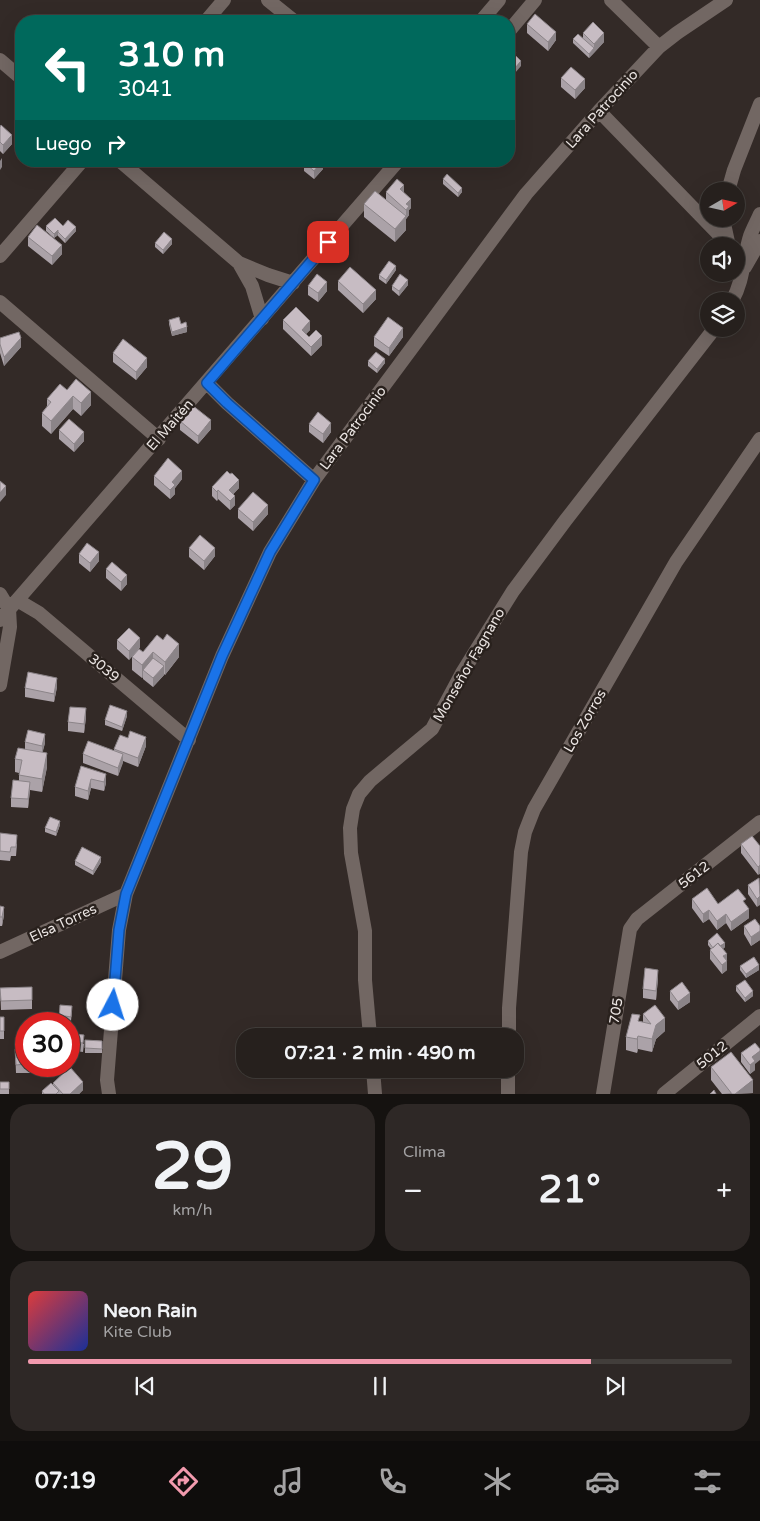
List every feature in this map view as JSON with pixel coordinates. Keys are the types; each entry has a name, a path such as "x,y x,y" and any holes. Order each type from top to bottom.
{"street":[{"path":"211,15 224,0"},
{"path":"268,0 287,15"},
{"path":"486,15 499,0"},
{"path":"611,0 659,47"},
{"name":"Lara Patrocinio","path":"109,1094 107,1080 119,930 126,894 222,656 270,552 314,480 516,207 598,111 659,47 726,0"},
{"path":"515,22 528,2"},
{"path":"0,60 15,73"},
{"path":"731,182 760,104"},
{"path":"598,111 721,237"},
{"path":"0,256 77,167"},
{"path":"127,167 239,263 293,283"},
{"name":"El Maitén","path":"0,620 159,439 393,167"},
{"path":"745,262 750,237 760,214"},
{"path":"745,265 760,241"},
{"path":"239,263 252,286 262,319"},
{"path":"0,302 159,439"},
{"name":"Monseñor Fagnano","path":"369,1028 365,980 366,931 351,853 350,828 353,809 359,794 370,781 432,729 462,673 513,591 564,520 708,337"},
{"path":"207,383 314,480"},
{"name":"Los Zorros","path":"509,1028 521,852 525,832 534,809 676,562 760,439"},
{"path":"0,594 13,605 0,685"},
{"name":"3039","path":"13,605 39,613 189,740"},
{"name":"5612","path":"630,929 637,919 760,822"},
{"name":"Elsa Torres","path":"0,952 126,894"},
{"name":"705","path":"603,1094 630,929"},
{"name":"5012","path":"664,1094 760,1016"},
{"path":"374,1078 375,1094"},
{"path":"508,1078 508,1094"}],"building":[{"path":"535,14 556,32 548,42 527,24"},
{"path":"593,22 604,33 594,44 583,33"},
{"path":"578,34 594,48 589,54 573,39"},
{"path":"516,56 521,61 515,68"},
{"path":"571,67 585,79 575,90 561,78"},
{"path":"1,125 12,135 3,145 0,142"},
{"path":"447,174 462,188 458,193 443,179"},
{"path":"397,179 404,185 400,189 411,199 406,204 409,206 406,210 386,192"},
{"path":"375,191 406,216 395,229 364,204"},
{"path":"55,218 63,226 68,220 76,227 65,239 58,230 54,234 46,226"},
{"path":"37,225 62,245 52,256 28,237"},
{"path":"164,232 172,239 163,250 155,243"},
{"path":"389,261 396,266 386,280 379,275"},
{"path":"350,267 376,290 363,304 338,281"},
{"path":"317,274 327,282 318,293 308,286"},
{"path":"400,274 408,280 399,291 392,286"},
{"path":"296,307 310,321 302,330 309,337 316,330 322,336 311,347 283,320"},
{"path":"179,317 181,324 186,322 187,327 172,332 169,320"},
{"path":"388,317 403,328 389,348 374,337"},
{"path":"19,332 21,338 4,357 0,338"},
{"path":"123,339 147,358 136,372 113,353"},
{"path":"376,352 385,359 377,369 368,361"},
{"path":"76,379 91,392 81,403 73,396 51,421 42,413 51,402 47,399 60,384 67,390"},
{"path":"192,405 211,420 198,436 180,421"},
{"path":"318,412 331,423 323,434 309,424"},
{"path":"69,419 84,432 74,444 59,430"},
{"path":"168,458 182,471 172,482 175,485 170,490 154,476"},
{"path":"227,471 239,480 229,490 235,496 230,501 212,487"},
{"path":"0,481 6,486 0,493"},
{"path":"253,492 268,505 253,522 238,509"},
{"path":"200,535 215,548 204,561 189,548"},
{"path":"87,543 99,552 90,563 79,554"},
{"path":"112,562 127,575 121,582 106,569"},
{"path":"129,628 140,638 129,651 117,640"},
{"path":"167,634 179,644 165,662 153,652 142,665 132,657 139,649 143,652 157,635 163,640"},
{"path":"153,658 164,666 153,678 143,670"},
{"path":"28,672 57,678 54,694 25,688"},
{"path":"110,705 127,711 122,727 105,720"},
{"path":"70,707 86,708 84,724 68,722"},
{"path":"28,730 45,734 42,746 25,742"},
{"path":"130,731 146,737 138,758 114,749 120,735 128,738"},
{"path":"88,741 123,754 118,768 83,754"},
{"path":"18,748 47,753 42,779 19,775 22,760 15,759"},
{"path":"81,766 106,774 104,782 91,779 88,791 75,787"},
{"path":"13,780 30,782 28,799 11,798"},
{"path":"50,817 60,821 56,832 45,828"},
{"path":"0,833 17,835 16,847 11,847 10,852 0,851"},
{"path":"752,836 760,846 760,865 758,867 741,844"},
{"path":"82,847 101,857 93,871 75,861"},
{"path":"759,878 760,896 757,899 748,885"},
{"path":"707,888 718,904 738,889 746,899 743,901 749,909 731,922 726,914 717,921 709,910 703,914 692,899"},
{"path":"0,906 4,907 2,917 0,917"},
{"path":"755,919 760,926 760,931 751,937 744,926"},
{"path":"717,933 725,943 720,946 718,943 713,948 708,941"},
{"path":"718,943 727,954 723,956 727,961 722,965 710,950"},
{"path":"754,957 759,965 746,974 740,966"},
{"path":"645,968 658,970 656,991 643,989"},
{"path":"745,980 753,991 745,998 736,986"},
{"path":"682,982 690,993 678,1002 670,991"},
{"path":"32,987 32,1000 1,1001 0,988"},
{"path":"60,1005 72,1006 71,1012 60,1012"},
{"path":"655,1005 665,1018 656,1025 652,1039 638,1036 637,1039 626,1037 632,1014 640,1015 638,1021 651,1024 643,1014"},
{"path":"0,1017 4,1017 4,1031 0,1031"},
{"path":"80,1034 84,1035 83,1043 80,1043"},
{"path":"85,1040 102,1041 102,1049 85,1048"},
{"path":"755,1043 760,1051 752,1057 755,1061 750,1065 741,1053"},
{"path":"731,1052 753,1080 735,1094 732,1094 711,1067"},
{"path":"59,1077 79,1077 83,1082 70,1094 63,1094 53,1083"},
{"path":"0,1082 9,1082 9,1089 0,1089"},
{"path":"51,1083 59,1091 56,1094 44,1094 42,1091"}],"route":[{"path":"113,1005 119,930 126,894 222,656 270,552 314,480 207,383 328,242"}]}
